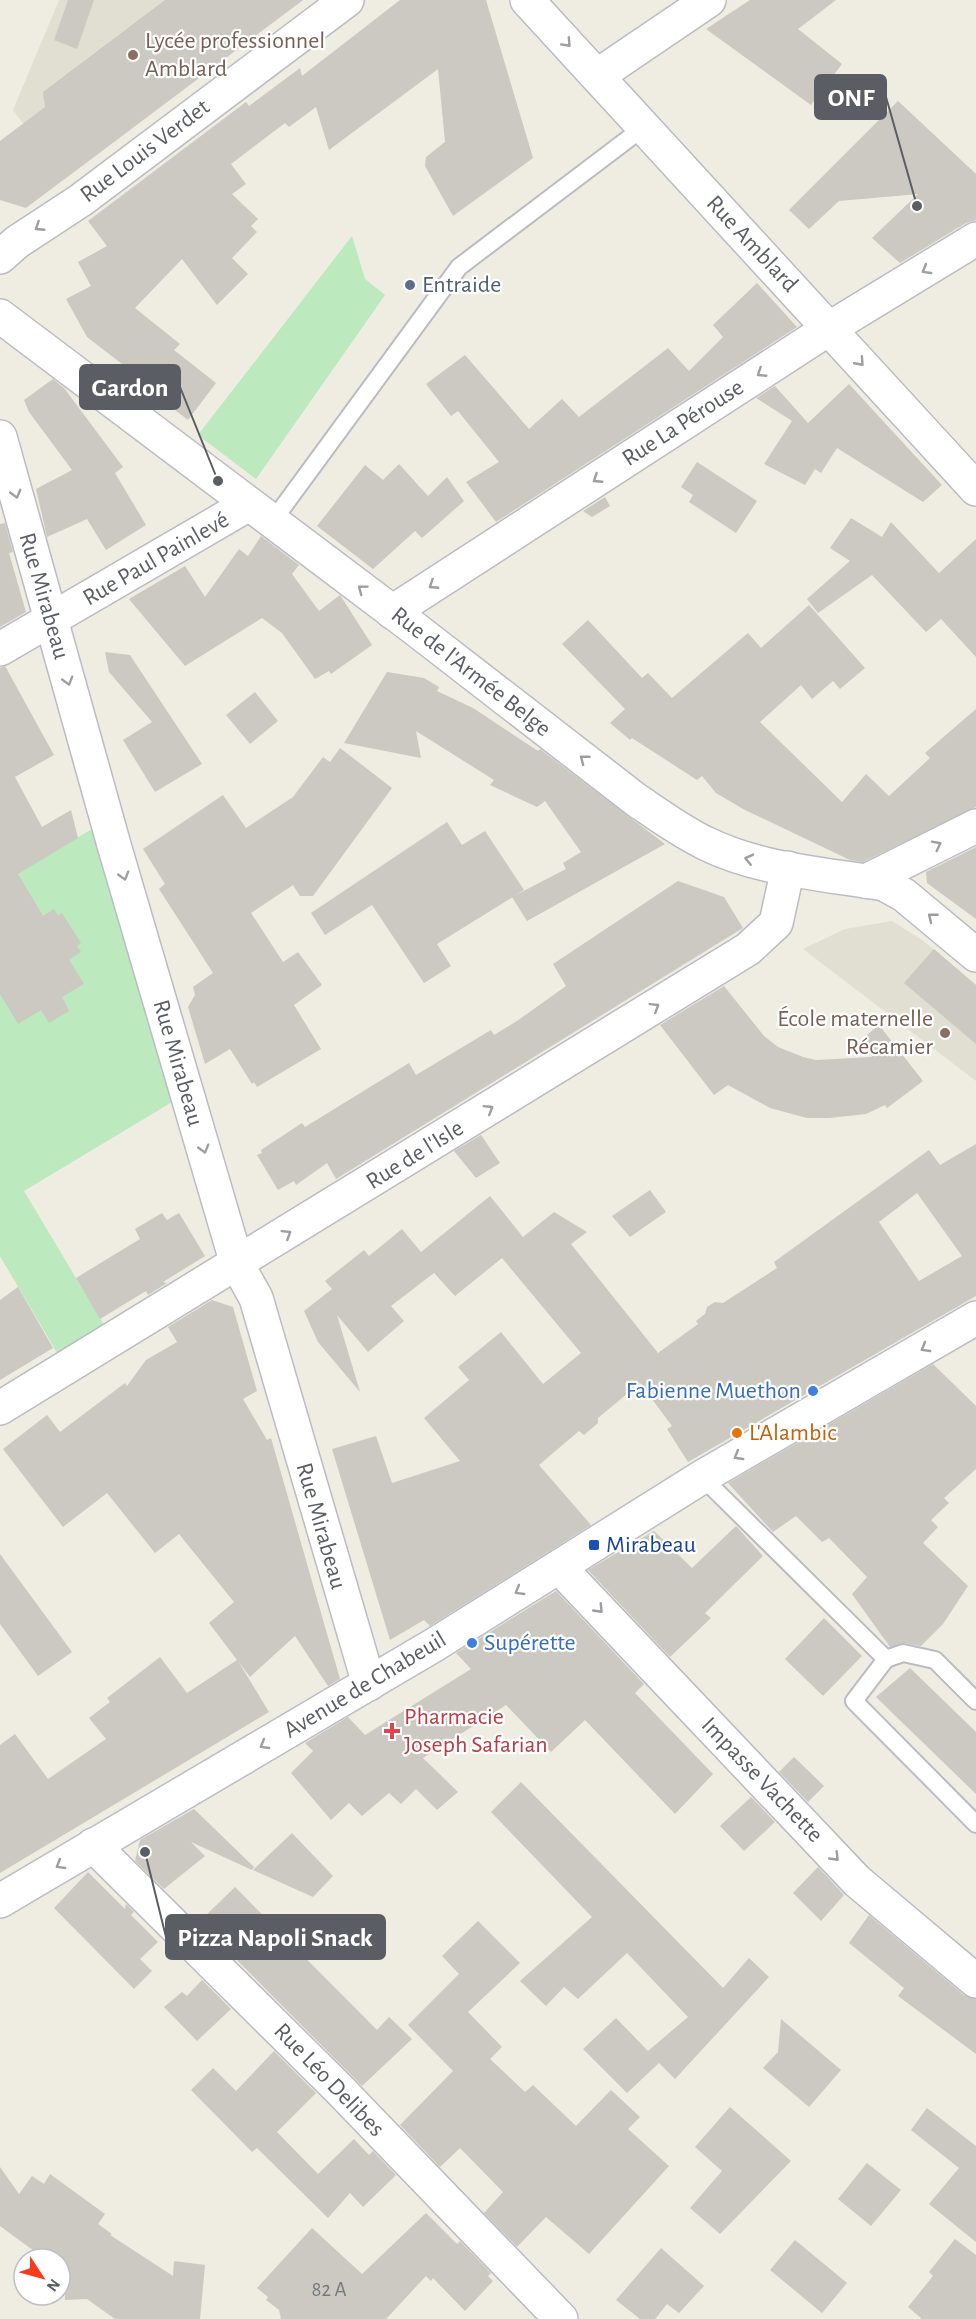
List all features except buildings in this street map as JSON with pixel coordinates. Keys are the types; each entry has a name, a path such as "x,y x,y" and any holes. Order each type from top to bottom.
{"street":[{"name":"Rue Louis Verdet","path":"0,257 16,242 81,200 346,0"},
{"name":"Rue Amblard","path":"527,0 976,489"},
{"path":"597,76 709,0"},
{"name":"Rue La Pérouse","path":"392,612 830,328 976,239"},
{"name":"Rue de l'Armée Belge","path":"0,316 635,799 670,823 705,843 740,857 788,868 884,884 904,895 976,955"},
{"name":"Rue Mirabeau","path":"0,437 237,1264 256,1298 369,1684"},
{"name":"Rue Paul Painlevé","path":"0,649 51,620 260,513"},
{"path":"866,881 976,826"},
{"name":"Rue de l'Isle","path":"0,1408 748,949 776,922 788,868"},
{"name":"Avenue de Chabeuil","path":"0,1901 369,1684 702,1477 976,1318"},
{"name":"Impasse Vachette","path":"559,1567 857,1881 976,1981"},
{"name":"Rue Léo Delibes","path":"93,1845 339,2089 561,2319"}],"lane":[{"path":"260,513 459,267 644,127"},
{"path":"702,1477 886,1659"},
{"path":"976,1701 935,1660 903,1653 886,1659 854,1701 976,1824"}],"shaded area":[{"name":"Lycée professionnel Amblard","path":"59,0 303,0 65,179 13,110"},
{"name":"École maternelle Récamier","path":"892,921 922,940 976,985 976,1081 803,949 845,929"}],"green space":[{"path":"352,236 365,279 385,295 256,479 198,435"},
{"path":"107,820 187,1093 24,1191 113,1340 66,1368 0,1256 0,884"}],"place":[{"name":"Lycée professionnel Amblard","path":"133,55"},
{"name":"ONF","path":"917,206"},
{"name":"Entraide","path":"410,285"},
{"name":"Gardon","path":"218,481"},
{"name":"École maternelle Récamier","path":"945,1033"},
{"name":"Fabienne Muethon","path":"813,1391"},
{"name":"L'Alambic","path":"737,1433"},
{"name":"Mirabeau","path":"594,1545"},
{"name":"Supérette","path":"472,1643"},
{"name":"Pharmacie Joseph Safarian","path":"392,1731"},
{"name":"Pizza Napoli Snack","path":"145,1852"}]}
